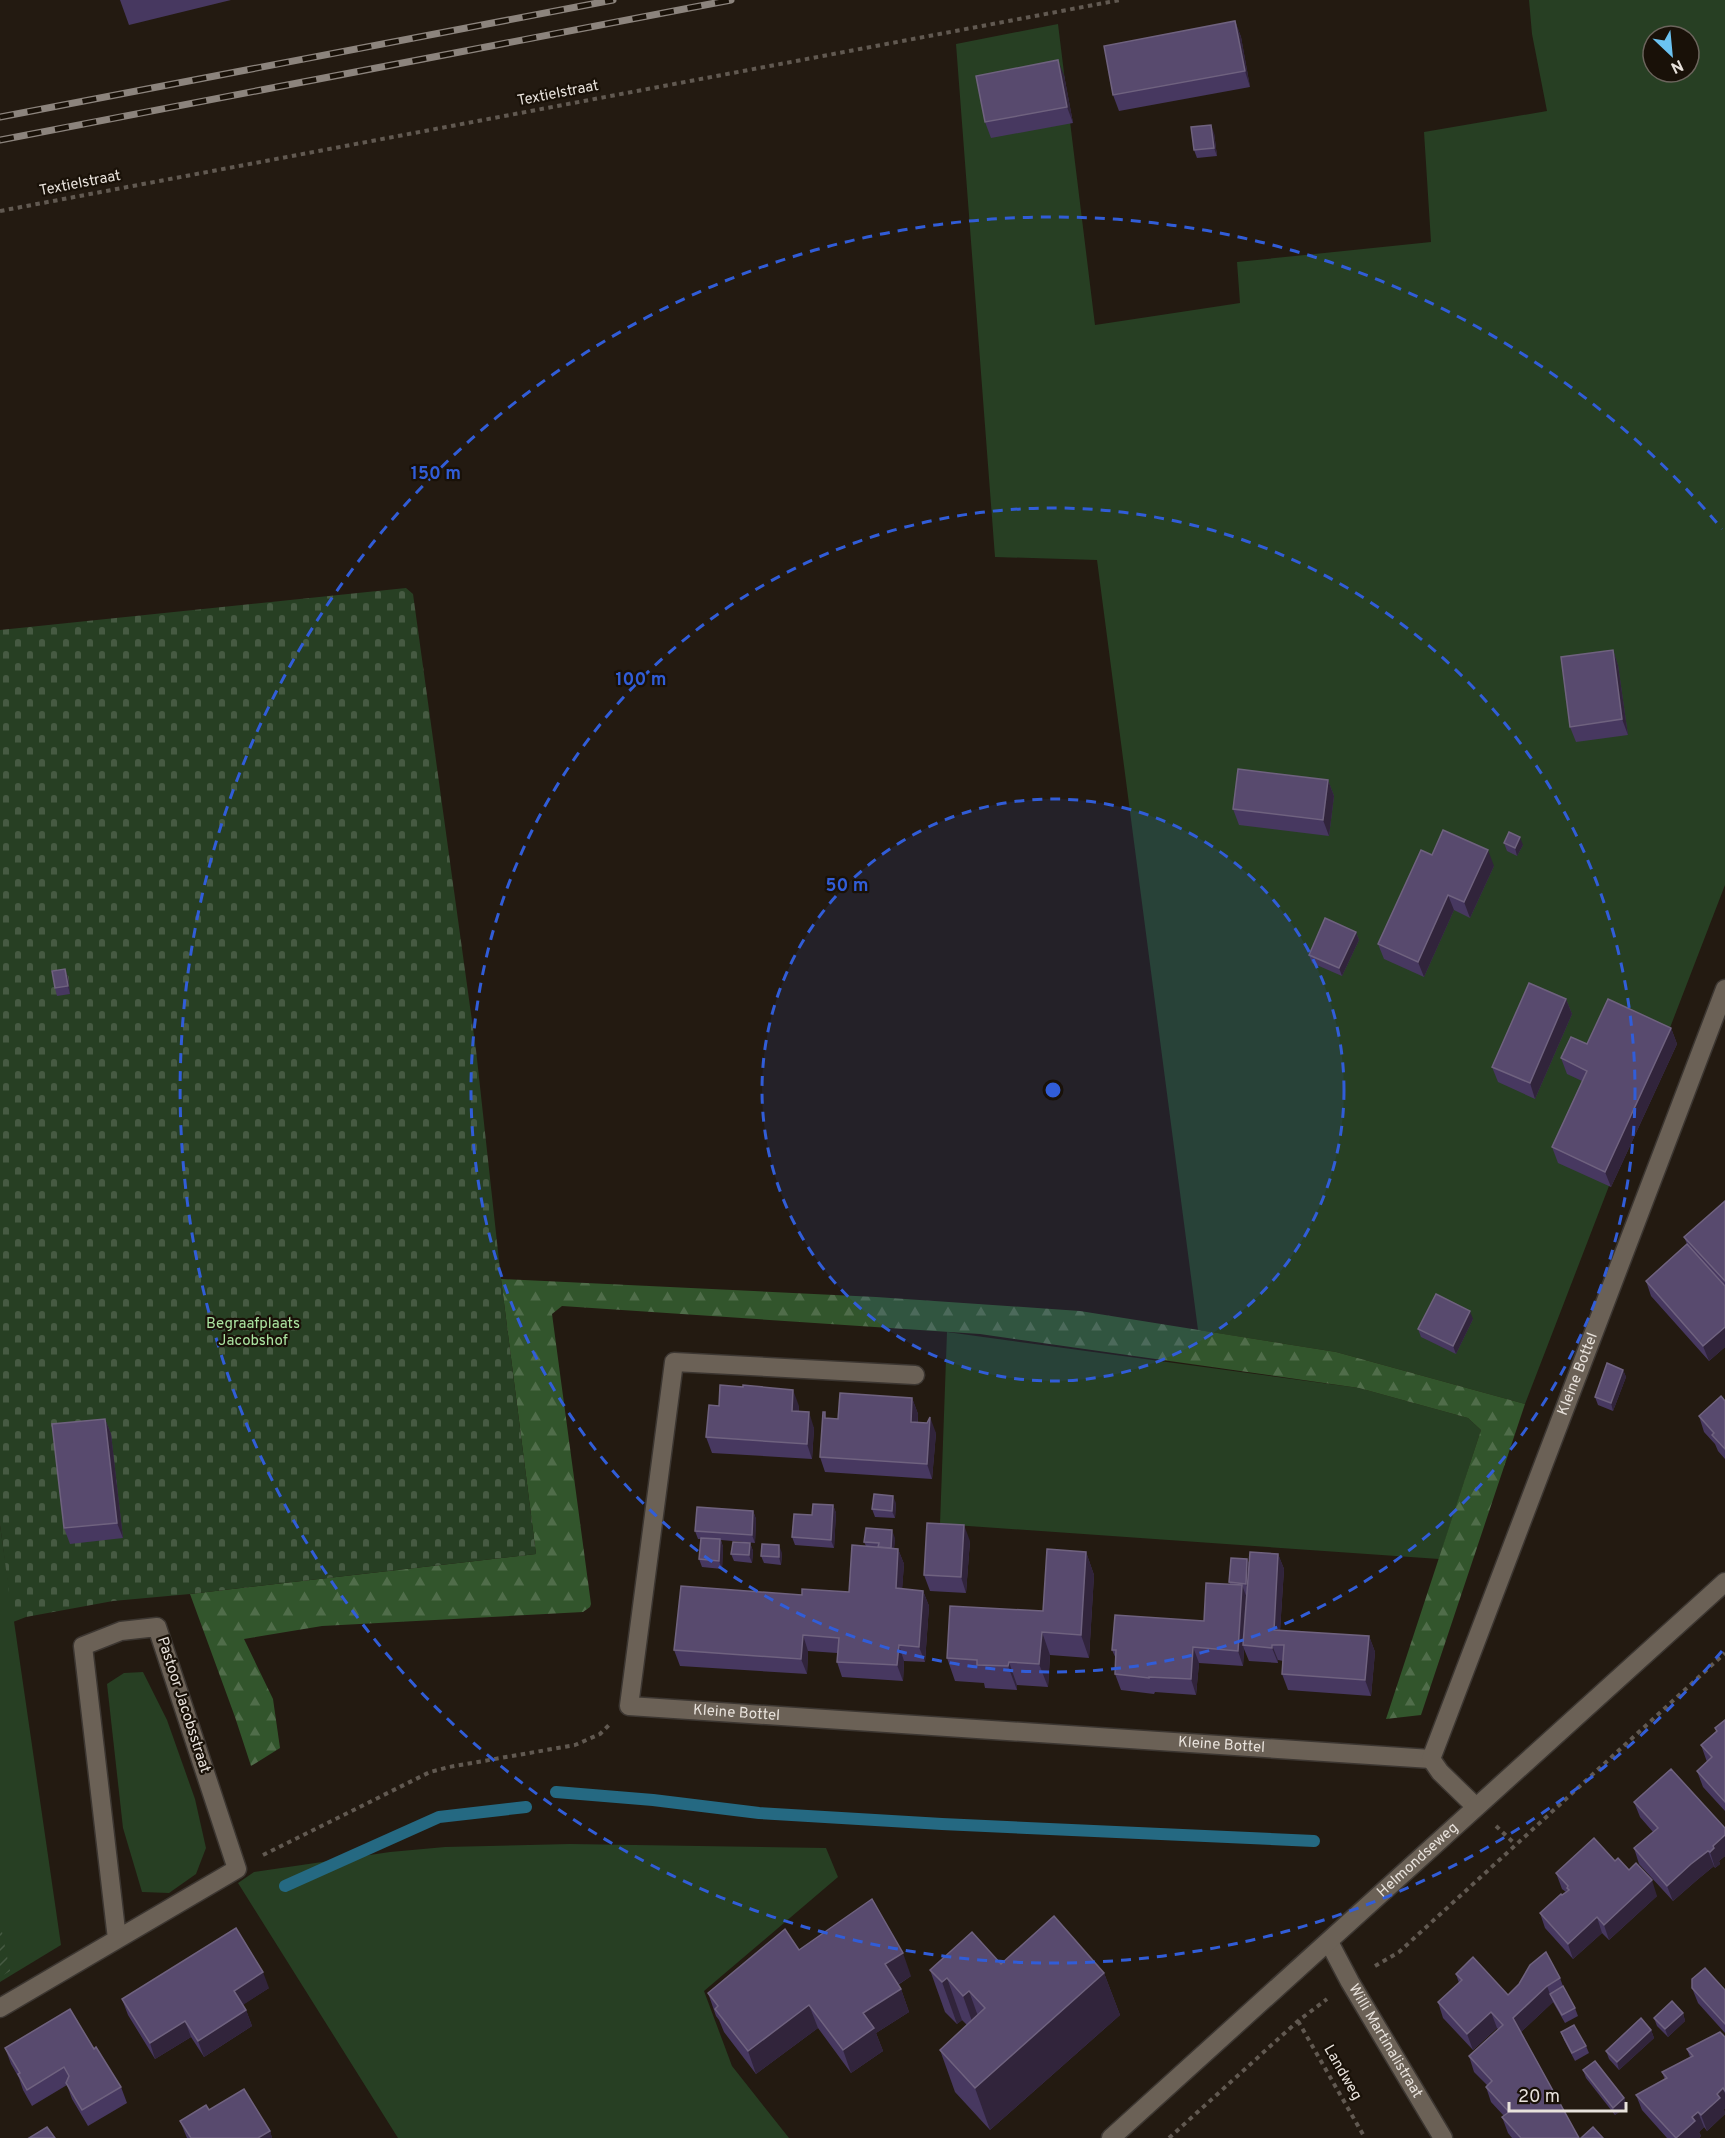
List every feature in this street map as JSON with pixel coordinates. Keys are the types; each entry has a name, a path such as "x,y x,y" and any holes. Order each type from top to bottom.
{"street":[{"name":"Kleine Bottel","path":"629,1706 1431,1759 1725,989"},
{"path":"629,1706 674,1362 915,1376"},
{"name":"Helmondseweg","path":"1111,2138 1725,1582"},
{"name":"Pastoor Jacobsstraat","path":"117,1939 83,1646 121,1631 157,1627 237,1869"},
{"path":"1431,1759 1440,1772 1476,1808"},
{"path":"0,2008 237,1869"},
{"name":"Willi Martinalistraat","path":"1329,1942 1350,1982 1443,2138"}],"path":[{"name":"Textielstraat","path":"0,211 1120,0"},
{"path":"1170,2138 1298,2021 1350,1982 1399,1952 1725,1653"},
{"path":"237,1869 296,1837 430,1772 574,1744 600,1734 629,1706"},
{"name":"Landweg","path":"1298,2021 1365,2138"}],"green space":[{"path":"1529,0 1725,0 1725,885 1525,1404 1336,1352 1198,1330 1097,560 995,557 956,44 1058,24 1095,325 1240,303 1237,262 1431,242 1424,132 1547,111 1532,34"},
{"name":"Begraafplaats Jacobshof","path":"406,588 413,594 476,1050 501,1279 536,1554 113,1601 26,1617 13,1622 0,1525 0,630"},
{"path":"501,1279 876,1297 1080,1311 1336,1352 1525,1404 1421,1715 1386,1719 1481,1430 1468,1418 1359,1388 980,1334 562,1306 552,1314 590,1607 583,1612 322,1626 244,1639 273,1699 280,1748 251,1766 190,1594 536,1554"},
{"path":"947,1332 1359,1388 1468,1418 1481,1430 1439,1559 940,1524"},
{"path":"0,1525 61,1945 0,1982"},
{"path":"143,1672 167,1720 195,1799 206,1848 196,1874 169,1893 142,1892 123,1828 107,1684 124,1673"},
{"path":"570,1844 826,1848 838,1877 704,1991 732,2066 789,2138 398,2138 238,1883 254,1872 390,1852 445,1847"},
{"path":"0,1922 10,1971 0,1977"}],"building":[{"path":"1235,21 1245,71 1113,95 1104,46"},
{"path":"1058,60 1067,107 985,122 976,76"},
{"path":"1211,125 1214,148 1194,150 1191,127"},
{"path":"1613,650 1622,719 1570,727 1561,657"},
{"path":"1238,769 1328,780 1323,820 1233,809"},
{"path":"1443,830 1488,850 1464,902 1448,895 1418,962 1378,944 1421,850 1432,855"},
{"path":"1509,832 1520,837 1515,848 1504,843"},
{"path":"1325,918 1356,932 1339,968 1309,955"},
{"path":"65,969 68,986 55,988 52,971"},
{"path":"1529,983 1566,999 1530,1083 1492,1067"},
{"path":"1608,999 1671,1028 1605,1172 1552,1147 1587,1071 1561,1058 1571,1037 1587,1044"},
{"path":"1725,1201 1725,1281 1684,1237"},
{"path":"1687,1244 1725,1286 1725,1327 1703,1346 1646,1281"},
{"path":"1436,1294 1470,1311 1453,1346 1418,1329"},
{"path":"1607,1363 1623,1370 1611,1403 1595,1397"},
{"path":"720,1385 793,1390 792,1411 809,1412 807,1444 706,1437 709,1405 719,1406"},
{"path":"840,1393 912,1398 911,1422 927,1423 930,1417 927,1464 820,1457 823,1412 825,1412 825,1418 838,1419"},
{"path":"1721,1396 1725,1401 1725,1449 1699,1416"},
{"path":"105,1419 117,1523 64,1528 52,1424"},
{"path":"874,1494 893,1496 892,1511 872,1509"},
{"path":"813,1504 833,1505 831,1540 792,1537 794,1514 812,1515"},
{"path":"697,1507 753,1511 752,1535 695,1531"},
{"path":"927,1523 964,1525 961,1577 924,1575"},
{"path":"866,1528 892,1530 891,1548 878,1547 879,1543 864,1542"},
{"path":"701,1538 720,1539 719,1561 699,1559"},
{"path":"733,1542 750,1543 749,1555 731,1554"},
{"path":"762,1544 779,1545 779,1557 761,1556"},
{"path":"852,1545 898,1549 896,1588 923,1591 919,1647 899,1645 897,1665 837,1662 839,1638 803,1635 801,1659 674,1650 681,1586 802,1595 802,1589 849,1592"},
{"path":"1047,1549 1086,1552 1081,1635 1042,1632 1039,1664 1009,1662 1008,1666 977,1665 977,1660 947,1658 950,1606 1043,1611"},
{"path":"1250,1552 1278,1554 1274,1630 1369,1636 1365,1680 1282,1674 1284,1645 1272,1645 1272,1648 1243,1645"},
{"path":"1231,1558 1247,1559 1246,1584 1229,1582"},
{"path":"1206,1583 1242,1585 1238,1651 1193,1647 1191,1679 1115,1674 1116,1650 1112,1650 1115,1615 1204,1621"},
{"path":"1725,1720 1725,1802 1697,1771 1712,1757 1701,1745 1717,1731 1715,1728"},
{"path":"1671,1769 1725,1828 1725,1835 1710,1852 1708,1851 1691,1864 1667,1886 1634,1848 1658,1828 1634,1802"},
{"path":"1594,1838 1615,1861 1618,1858 1629,1870 1636,1863 1652,1880 1604,1925 1597,1917 1568,1944 1540,1913 1561,1894 1569,1890 1556,1873"},
{"path":"872,1899 903,1953 885,1964 901,1989 863,2013 874,2028 843,2050 809,2005 748,2051 715,2009 718,2006 708,1993 785,1929 799,1950"},
{"path":"1054,1916 1104,1973 975,2088 940,2050 985,2008 969,1991 963,1996 947,1978 942,1982 930,1970 972,1932 1001,1964"},
{"path":"236,1928 263,1972 234,1991 246,2010 198,2041 185,2021 150,2043 122,1999"},
{"path":"1546,1952 1560,1978 1547,1986 1513,2018 1579,2138 1521,2138 1502,2117 1509,2112 1486,2087 1492,2081 1469,2056 1503,2025 1491,2012 1467,2034 1438,2002 1462,1980 1456,1974 1473,1957 1508,1995 1519,1984 1530,1965"},
{"path":"1705,1968 1725,1990 1725,2024 1692,1988 1692,1979"},
{"path":"1563,1986 1575,2008 1562,2015 1550,1994"},
{"path":"1672,2001 1683,2013 1665,2029 1654,2018"},
{"path":"70,2009 94,2049 96,2047 121,2087 82,2110 66,2083 69,2076 64,2067 27,2090 5,2048"},
{"path":"1641,2018 1651,2030 1617,2062 1606,2051"},
{"path":"1574,2025 1586,2046 1572,2053 1561,2032"},
{"path":"1720,2032 1725,2037 1725,2091 1723,2088 1717,2094 1720,2098 1701,2115 1698,2112 1692,2117 1695,2121 1676,2138 1636,2095 1667,2078 1662,2072 1693,2056 1687,2049"},
{"path":"1595,2061 1624,2098 1613,2108 1583,2070"},
{"path":"244,2089 270,2131 258,2138 191,2138 180,2121 206,2105 209,2110"},
{"path":"47,2127 55,2138 29,2138"},
{"path":"1593,2127 1603,2138 1581,2138"}],"waterway":[{"path":"556,1792 653,1800 759,1813 1314,1841"},
{"path":"285,1886 439,1817 526,1807"}],"railway":[{"path":"0,117 613,0"},
{"path":"0,140 731,0"}]}
